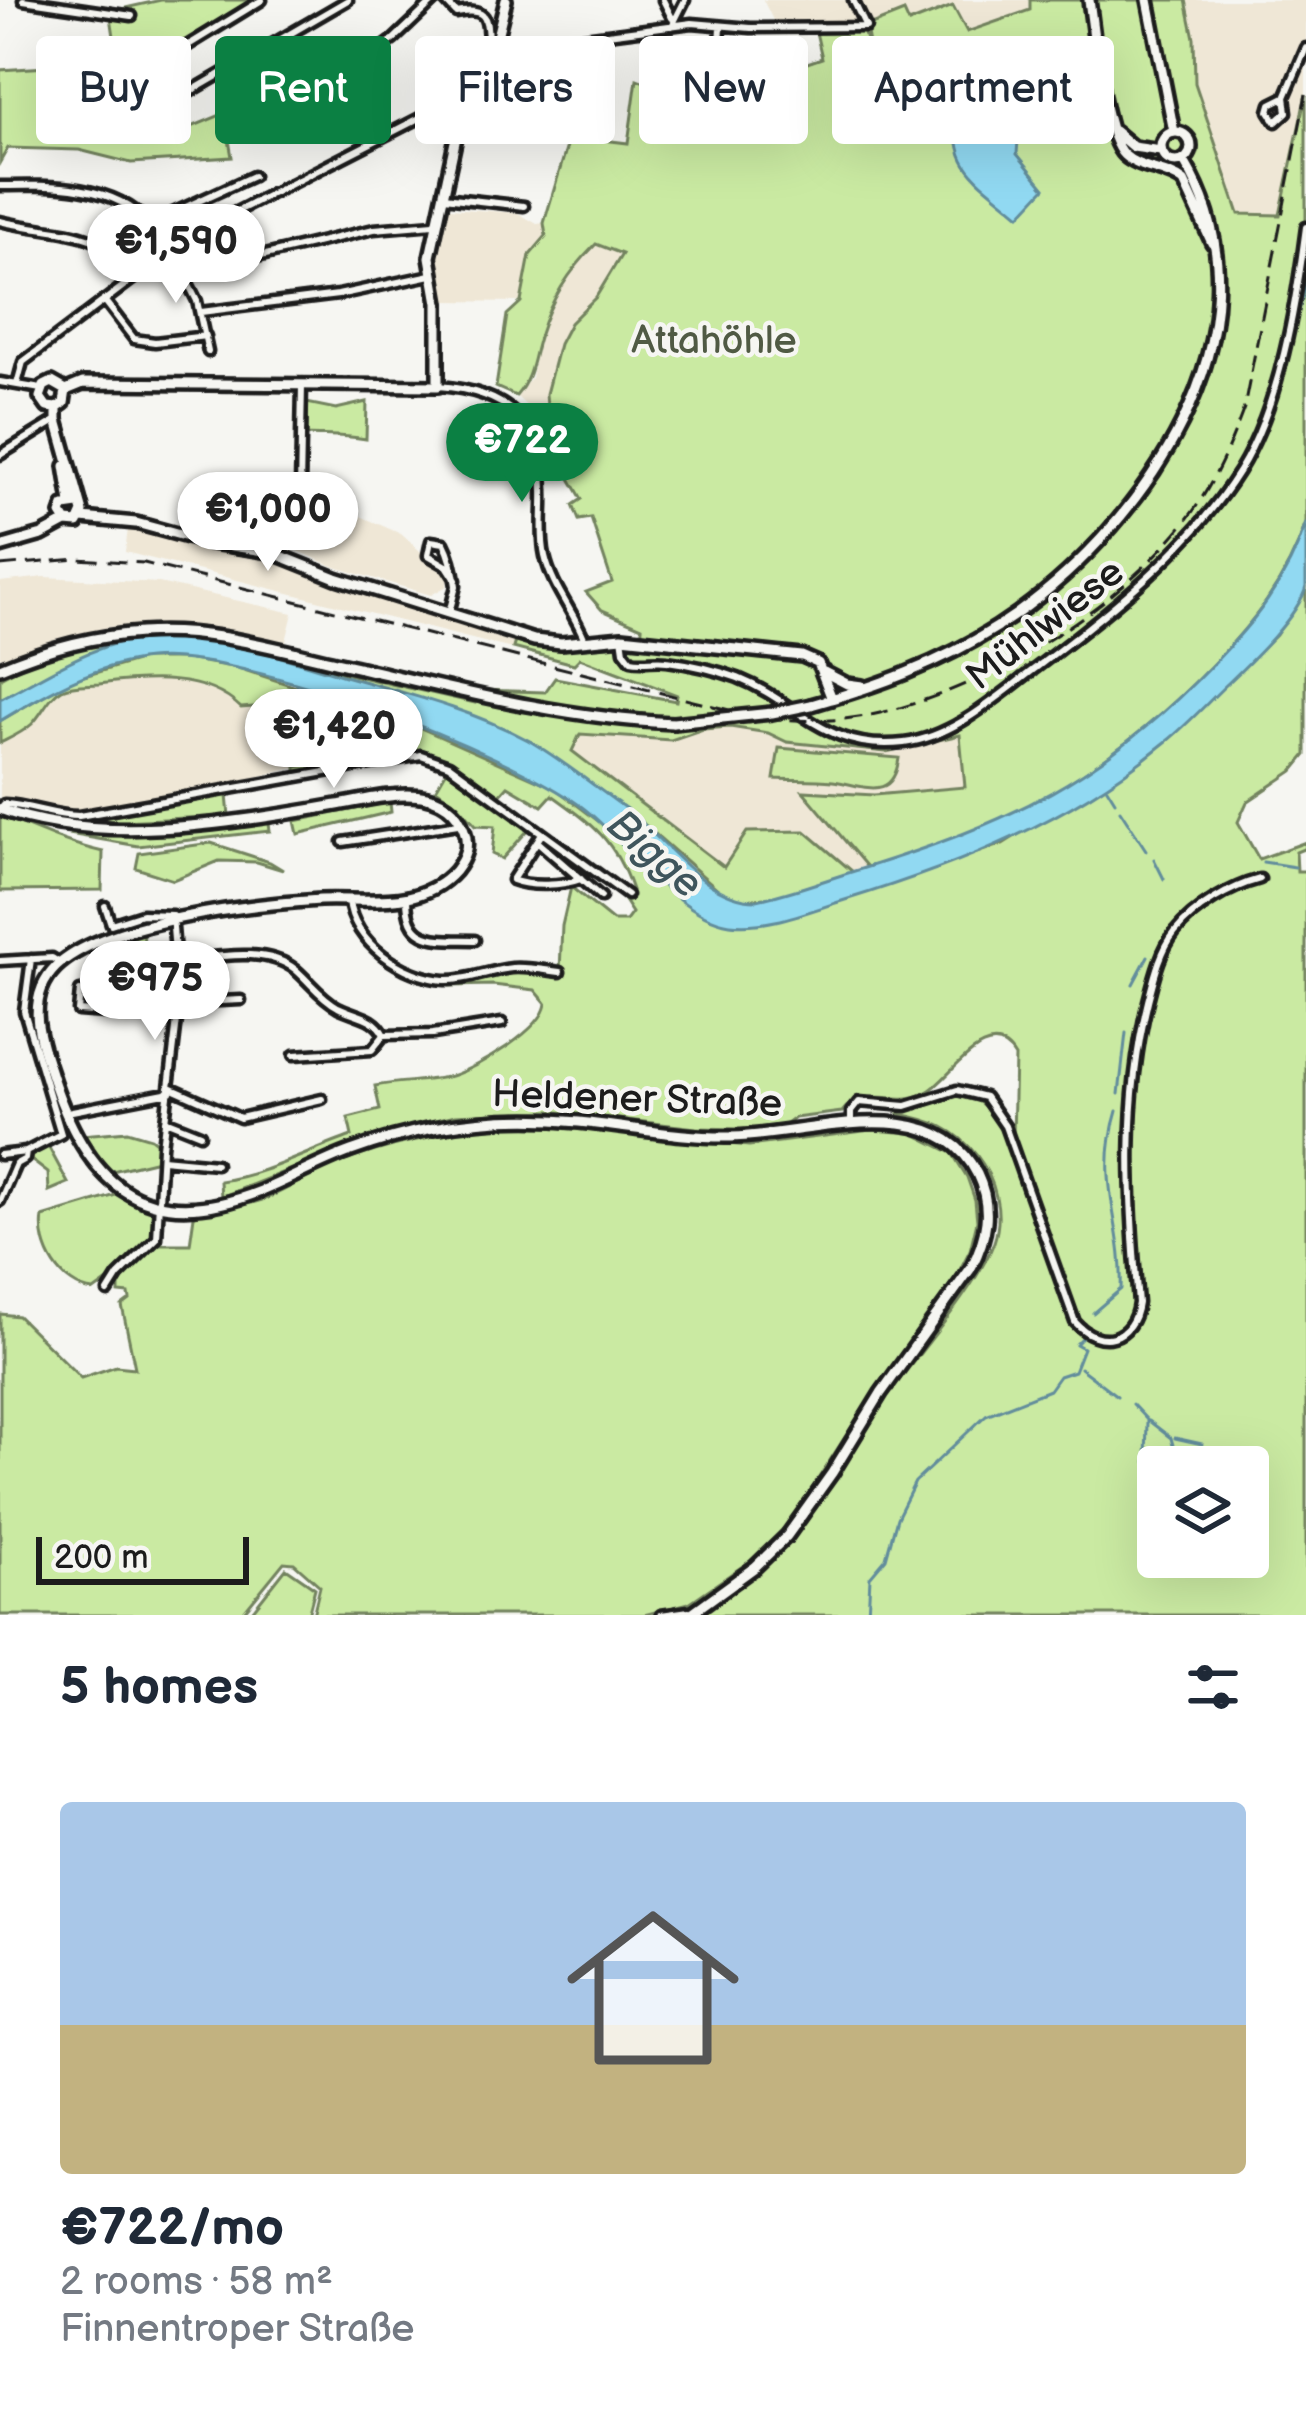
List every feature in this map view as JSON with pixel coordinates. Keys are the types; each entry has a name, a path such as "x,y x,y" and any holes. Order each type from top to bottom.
{"main road":[{"path":"497,36 506,0"},
{"path":"1089,0 1095,36"},
{"path":"1148,0 1174,132"},
{"path":"1114,129 1133,147 1161,151 1170,162 1184,161"},
{"path":"1114,132 1124,154 1173,174 1190,188 1215,248"},
{"path":"1161,151 1162,142 1174,132"},
{"path":"1174,132 1185,135 1192,145 1184,161"},
{"path":"66,390 83,383 438,386 437,303 431,275 434,224 452,144"},
{"path":"0,668 93,638 145,632 185,634 250,643 586,717 673,723 811,705 926,666 1016,614 1082,559 1140,494 1177,435 1202,374 1212,325 1215,248 1211,216 1184,161"},
{"path":"66,390 52,382 41,389 41,401 54,408 79,492 74,503 61,512 66,522"},
{"path":"54,408 64,403 66,390"},
{"path":"54,408 52,423 82,518"},
{"path":"0,547 82,518 136,523 206,542 272,552 336,578 535,640 622,637 794,654 810,658 847,684 867,687"},
{"path":"824,672 832,699"},
{"path":"0,809 42,824 100,829 262,818 410,795 444,804 462,824 467,842 460,863 434,888 407,898 244,908 173,921 119,935 60,963"},
{"name":"Heldener Straße","path":"60,963 45,980 36,1024 64,1113 86,1157 104,1178 160,1204 231,1201 351,1151 474,1121 565,1121 730,1137 851,1124 908,1124 952,1142 970,1162 983,1191 987,1217 982,1246 788,1536 755,1567 691,1613"}],"street":[{"path":"23,0 82,3 132,16"},
{"path":"191,43 262,0"},
{"path":"191,91 348,0"},
{"path":"391,41 435,0"},
{"path":"444,0 456,13 474,10 483,16 487,36"},
{"path":"663,0 672,23"},
{"path":"672,23 686,0"},
{"path":"590,36 672,23 866,28 854,0"},
{"path":"720,36 721,27"},
{"path":"1286,98 1306,47"},
{"path":"17,384 22,362 191,235 415,123"},
{"path":"118,252 148,224 253,176"},
{"path":"0,186 61,186 90,193 127,205 148,224"},
{"path":"441,196 524,206"},
{"path":"0,221 76,233 118,252 136,274"},
{"path":"186,274 374,229 434,224"},
{"name":"Mühlwiese","path":"622,637 631,660 665,661 737,678 838,736 903,743 952,727 1137,588 1239,471 1260,430 1278,373 1306,227"},
{"path":"171,249 201,312 208,352"},
{"path":"201,312 338,295 431,275"},
{"path":"104,300 134,339 155,342 206,336"},
{"path":"0,382 41,389"},
{"path":"300,490 302,385"},
{"path":"438,386 483,392 510,408 527,427 542,473 545,556 585,640"},
{"path":"0,455 52,423"},
{"path":"449,613 455,580 448,551 442,541 433,539 427,548 455,580"},
{"path":"433,559 446,561 448,551"},
{"path":"0,809 4,804 17,804 79,816 414,754 449,765 540,839 601,897"},
{"path":"344,842 462,824"},
{"path":"540,839 514,873 516,883 581,879"},
{"path":"540,839 627,895"},
{"path":"851,1124 850,1112 859,1102 906,1106 957,1090 985,1097 1005,1126 1075,1322 1093,1337 1124,1334 1138,1303 1129,1108 1153,981 1176,932 1206,905 1260,879"},
{"path":"407,898 407,919 416,932 475,940"},
{"path":"349,900 350,917 367,940 404,967 431,978 456,980 512,968 560,972"},
{"path":"105,906 111,924 170,914 179,1003 157,1238 108,1292"},
{"path":"176,962 238,955 283,963 318,996 372,1020 384,1035"},
{"path":"0,961 52,958 60,963"},
{"path":"0,1155 26,1152 61,1134 24,1011 31,959"},
{"path":"80,991 78,1011 177,1018"},
{"path":"179,1003 241,1000"},
{"path":"384,1035 433,1034 502,1023"},
{"path":"295,1055 372,1050 384,1035"},
{"path":"64,1113 170,1090 240,1118 322,1099"},
{"path":"165,1120 200,1134"},
{"path":"0,1201 26,1152"},
{"path":"161,1159 217,1164"},
{"path":"661,1615 691,1613"}],"shaded area":[{"path":"763,0 1030,0 1030,10 967,32 909,23 777,28"},
{"path":"1186,0 1306,0 1306,94 1280,215 1239,214 1195,83 1194,38"},
{"path":"445,210 518,213 544,223 546,236 530,255 521,302 443,301 436,257"},
{"path":"596,243 625,256 551,414 534,413 516,396 531,378 538,338 556,292"},
{"path":"295,487 401,534 448,578 447,586 431,595 335,567 269,538 252,535 251,541 195,531 207,489"},
{"path":"128,529 275,557 336,584 514,640 512,649 125,552"},
{"path":"45,577 159,583 293,613 286,641 176,625 110,627 0,658 0,582"},
{"path":"155,678 228,695 241,708 290,704 393,730 393,745 230,783 225,790 79,816 17,804 0,809 0,743 35,721 45,704 64,688"},
{"path":"730,727 769,733 787,742 886,752 960,734 965,787 874,795 805,792 867,867 853,872 805,831 724,867 571,750 580,733 671,740 703,729"}],"green space":[{"path":"161,0 253,0 191,38 114,36 110,10 127,15 125,8"},
{"name":"Attahöhle","path":"1030,0 1186,0 1194,38 1195,83 1239,214 1280,215 1306,94 1306,523 1267,600 1175,702 1096,765 1010,816 964,837 867,867 803,791 874,795 965,787 960,735 886,752 787,742 768,733 730,727 703,729 671,740 580,734 572,751 724,867 747,832 805,831 853,872 776,897 743,900 721,892 630,812 532,742 295,662 475,703 479,690 545,692 555,678 676,701 677,695 580,658 574,664 513,648 515,641 550,649 641,644 642,627 602,610 586,592 612,582 591,518 579,520 573,505 582,499 543,432 548,419 546,394 559,344 622,254 596,244 562,285 550,308 522,389 516,396 496,387 507,315 521,302 530,255 546,236 544,223 568,144 628,143 637,79 639,144 808,144 808,63 822,58 816,32 863,30 865,36 832,36 832,144 1114,144 1114,36 868,36 866,27 904,12 909,23 953,6 967,32 1030,10"},
{"path":"36,68 36,144 191,144 191,127 215,117 215,144 230,144 232,157 131,163 79,150 8,148 0,162 0,70"},
{"path":"367,402 366,439 307,435 307,403 336,409"},
{"path":"1306,588 1306,755 1293,771 1247,802 1238,822 1259,859 1306,842 1306,848 1296,852 1297,871 1306,871 1306,1615 702,1615 795,1536 878,1408 973,1282 994,1242 996,1197 977,1156 952,1132 899,1114 899,1110 961,1096 984,1106 1004,1138 1013,1137 1015,1057 994,1042 982,1045 918,1096 862,1098 842,1112 795,1118 783,1127 696,1128 549,1111 455,1115 376,1135 221,1197 220,1181 270,1168 352,1136 348,1118 380,1110 375,1086 451,1076 522,1035 546,1003 535,990 450,986 445,980 512,968 560,971 562,926 571,887 613,921 626,921 632,913 621,896 632,890 625,873 601,835 552,795 542,806 508,786 498,797 449,762 426,752 414,749 296,772 296,767 393,745 393,731 290,704 241,708 193,683 136,680 66,687 32,724 0,743 0,721 70,680 143,659 186,659 238,668 416,726 555,788 610,830 686,903 710,918 799,914 1003,844 1169,739 1276,635"},
{"path":"150,637 110,646 0,699 0,678 35,661 92,645"},
{"path":"779,748 899,758 891,781 875,788 774,779"},
{"path":"447,770 529,829 502,859 492,854 495,826 476,825 436,789"},
{"path":"227,795 229,816 78,823 79,820"},
{"path":"390,802 391,812 298,834 295,821"},
{"path":"0,815 103,852 102,890 0,891"},
{"path":"269,823 270,831 138,846 69,834"},
{"path":"211,843 283,870 257,862 219,861 173,880 136,868 139,853"},
{"path":"144,932 141,984 106,982 107,946"},
{"path":"483,1125 539,1125 749,1146 871,1130 912,1133 952,1153 967,1177 977,1221 970,1250 948,1293 872,1395 791,1521 750,1561 689,1603 644,1615 313,1615 320,1586 294,1563 284,1562 241,1615 0,1615 0,1314 18,1316 81,1378 116,1366 135,1368 122,1306 130,1300 129,1294 119,1293 119,1281 112,1278 94,1291 62,1274 44,1241 43,1217 119,1194 157,1210 153,1234 161,1244 190,1244 194,1216 201,1213 258,1201 365,1154"},
{"path":"127,1131 151,1138 162,1147 162,1159 108,1172 81,1135"},
{"path":"48,1146 68,1183 49,1191 48,1173 31,1160 32,1153"},
{"path":"286,1568 315,1588 308,1615 249,1615"}],"water":[{"path":"958,144 1018,144 1017,154 1045,188 1020,215 976,178"},
{"name":"Bigge","path":"1306,523 1306,587 1293,612 1190,721 1131,769 1054,817 973,855 773,922 730,924 690,907 582,807 496,759 372,708 245,670 191,660 129,662 72,681 0,721 0,699 111,645 175,636 246,647 435,702 528,740 625,808 702,879 737,897 757,900 964,833 1051,793 1091,768 1171,706 1241,633 1279,583"}],"waterway":[{"path":"1299,311 1306,283"},
{"path":"1107,788 1115,801"},
{"path":"1120,810 1146,850"},
{"path":"1154,859 1164,879"},
{"path":"1263,862 1295,867"},
{"path":"1133,984 1148,956"},
{"path":"1119,1094 1126,1033"},
{"path":"1093,1313 1121,1289 1109,1182 1117,1111"},
{"path":"868,1615 870,1577 886,1558 897,1518 915,1482 986,1415 1049,1390 1059,1376 1074,1371 1083,1348 1076,1344 1084,1336"},
{"path":"1080,1368 1117,1396"},
{"path":"1132,1404 1147,1420 1146,1446"},
{"path":"1149,1421 1171,1438 1173,1446"},
{"path":"1175,1438 1202,1444"}],"railway":[{"path":"0,566 77,559 144,563 753,716 848,719 923,701 1012,661 1097,607 1168,542 1204,495 1244,408 1306,94"}]}
